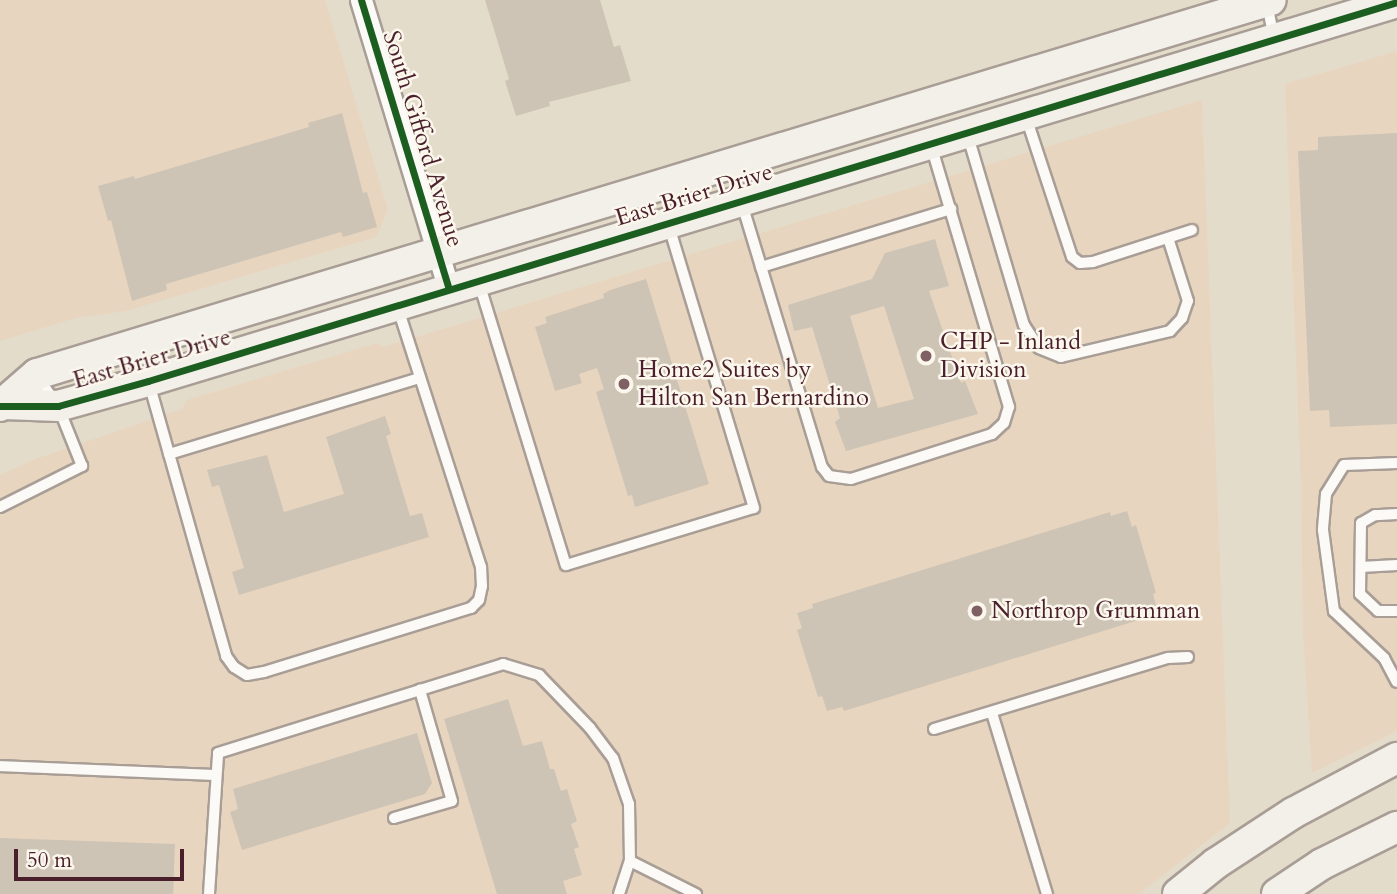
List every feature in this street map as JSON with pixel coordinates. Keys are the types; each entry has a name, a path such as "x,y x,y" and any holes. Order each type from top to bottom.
{"street":[{"name":"South Gifford Avenue","path":"361,0 449,289"},
{"name":"East Brier Drive","path":"2,405 37,374 1269,1"},
{"name":"East Brier Drive","path":"2,405 58,406 148,381 1397,2"},
{"path":"1178,894 1215,864 1293,813 1397,758"},
{"path":"1277,894 1322,864 1397,827"}],"lane":[{"path":"1269,1 1274,38"},
{"path":"1025,114 1072,257 1080,263 1093,262 1192,230"},
{"path":"967,132 1024,325 1039,348 1061,358 1170,331 1182,318 1188,301 1168,237"},
{"path":"741,202 822,467 829,476 851,479 992,434 1004,423 1009,407 930,143"},
{"path":"761,267 952,214"},
{"path":"478,280 566,565 754,508 668,223"},
{"path":"148,381 226,656 234,667 247,675 264,672 471,608 479,600 482,586 481,567 397,305"},
{"path":"0,507 82,466 58,406 37,374"},
{"path":"169,454 419,378"},
{"path":"1397,463 1344,465 1326,494 1323,530 1334,611 1384,658 1397,682"},
{"path":"1397,514 1375,515 1361,523 1360,594 1378,611 1397,611"},
{"path":"1361,567 1397,565"},
{"path":"934,729 1168,658 1188,657"},
{"path":"209,894 218,753 503,664 539,675 590,728 614,758 629,804 630,861 619,894"},
{"path":"394,818 452,801 420,690"},
{"path":"992,713 1047,894"},
{"path":"0,766 216,775"},
{"path":"630,861 696,894"}],"shaded area":[{"path":"0,0 325,0 388,210 376,237 126,311 76,318 0,341"},
{"path":"1397,51 1397,731 1312,773 1303,633 1301,485 1285,84"},
{"path":"1202,100 1230,823 1139,894 0,894 0,475 35,459 182,409 187,400 377,343 383,347"}],"building":[{"path":"485,0 600,0 614,47 620,45 631,81 549,102 550,106 516,116 505,81 509,79"},
{"path":"342,113 363,193 367,192 377,227 343,237 341,232 166,284 167,290 132,301 111,220 108,221 98,186 134,176 135,179 309,127 308,123"},
{"path":"1397,133 1397,424 1330,427 1329,410 1310,411 1298,151 1318,150 1318,137"},
{"name":"CHP - Inland Division","path":"935,239 949,286 929,291 961,383 965,381 978,414 846,451 835,422 840,418 812,327 794,331 788,305 872,279 885,253","holes":["884,306 914,399 878,408 850,316"]},
{"path":"646,279 709,484 635,507 632,495 628,496 596,392 604,389 597,368 579,374 582,383 555,391 535,327 547,323 545,317 604,298 603,294 610,290"},
{"path":"385,416 391,434 386,436 410,516 422,513 429,537 239,595 232,572 244,568 219,485 212,487 207,470 267,455 284,512 344,494 326,437"},
{"name":"Northrop Grumman","path":"1127,511 1132,527 1136,525 1156,593 1153,594 1157,609 1141,615 1142,619 844,711 842,707 827,711 822,696 818,697 797,630 802,628 797,613 813,608 812,604 1110,512 1111,516"},
{"path":"508,699 523,746 542,741 550,769 554,769 561,791 567,789 577,821 571,824 579,847 574,849 582,875 563,881 567,894 497,894 444,719"},
{"path":"417,733 432,783 425,794 242,850 230,812 238,809 233,789"},
{"path":"0,838 175,844 173,894 0,894"}],"cycle path":[{"path":"361,0 449,289"},
{"path":"0,406 58,406 148,381 1397,2"}],"place":[{"name":"CHP - Inland Division","path":"926,356"},
{"name":"Home2 Suites by Hilton San Bernardino","path":"624,384"},
{"name":"Northrop Grumman","path":"977,611"}]}
